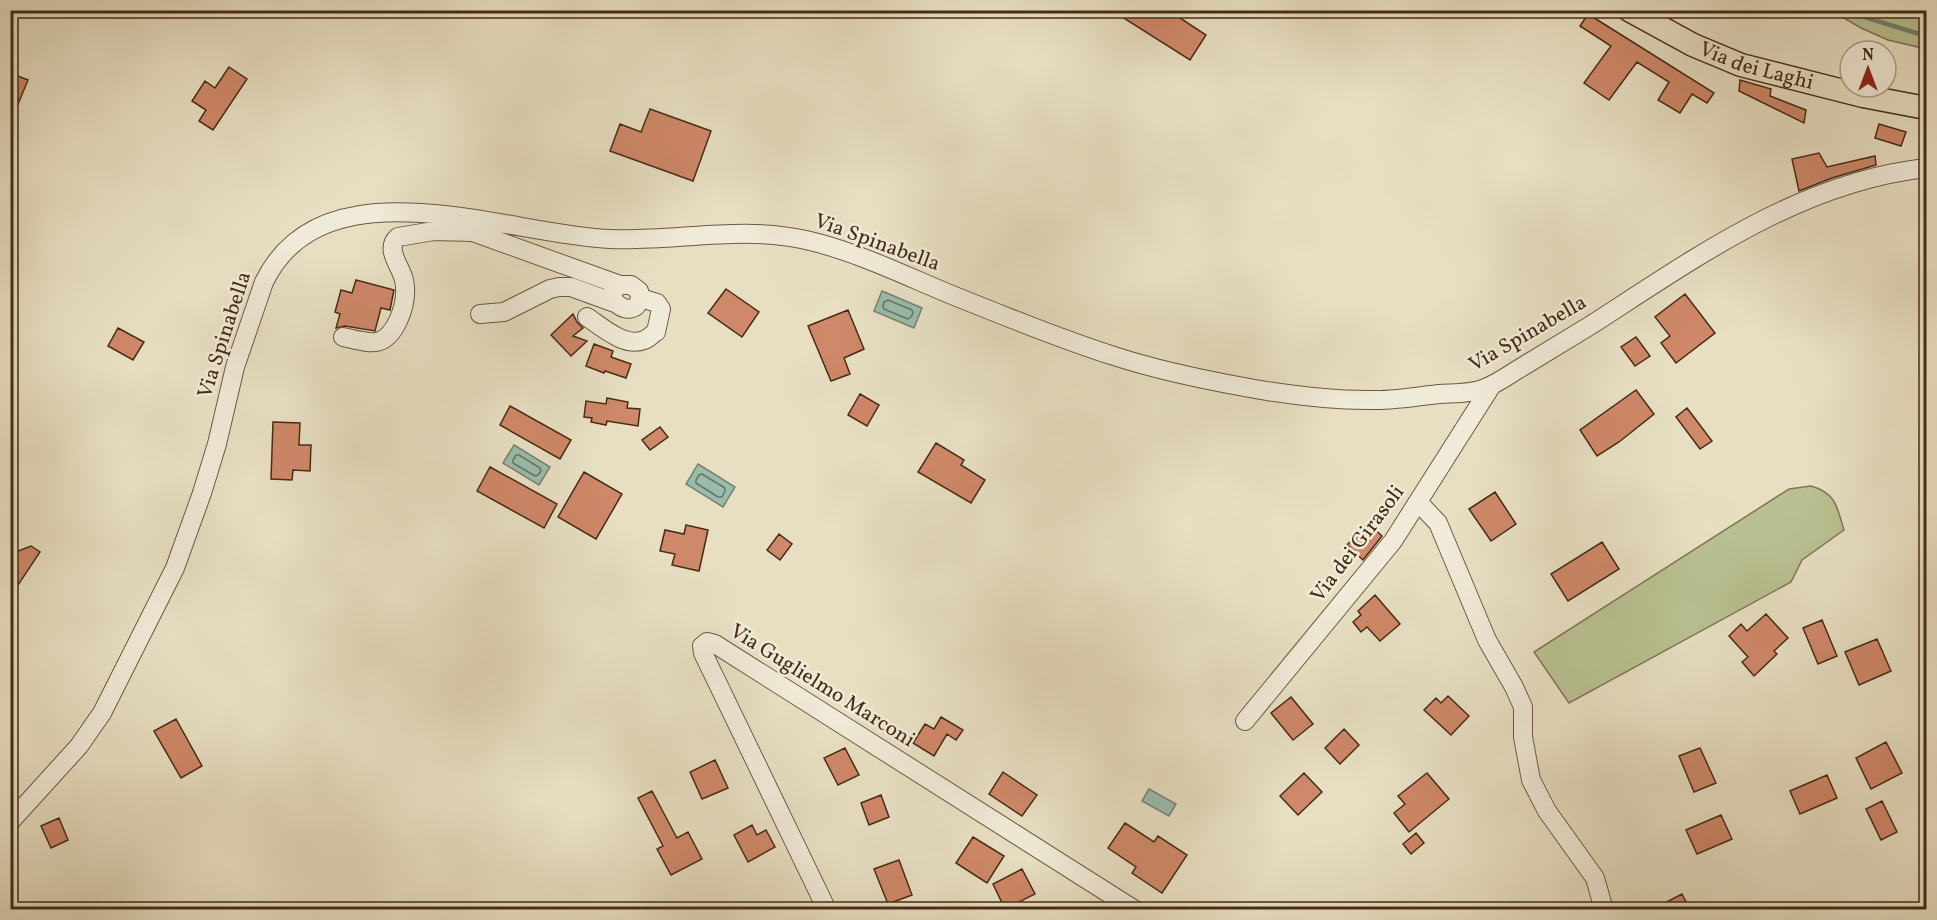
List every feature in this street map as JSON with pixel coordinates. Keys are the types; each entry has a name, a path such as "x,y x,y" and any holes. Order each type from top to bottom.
{"main road":[{"name":"Via dei Laghi","path":"1629,10 1693,45 1741,65 1863,96 1926,108"}],"street":[{"name":"Via Spinabella","path":"10,822 88,735 108,703 175,568 202,493 217,444 234,367 264,282 275,261 290,245 323,224 345,218 388,212 434,215 473,226 604,239 642,240 765,235 805,240 846,252 972,303 1116,357 1184,375 1250,388 1307,396 1380,400 1464,393 1492,385 1672,273 1787,208 1818,194 1857,181 1926,168"},
{"path":"343,337 372,343 386,339 394,330 402,312 405,294 404,279 392,250 392,243 398,237 434,231 473,226 620,285 631,285 639,291 641,298 637,306 630,309 621,308 615,303 572,287 559,287 550,289 504,312 480,314"},
{"path":"615,303 612,297 614,290 620,285"},
{"path":"587,317 621,339 634,342 643,341 656,332 661,309 657,303 641,298"},
{"name":"Via dei Girasoli","path":"1245,721 1393,542 1492,385"},
{"path":"1419,502 1438,523 1487,640 1514,687 1522,707 1522,737 1531,780 1547,812 1595,878 1604,909"},
{"name":"Via Guglielmo Marconi","path":"827,909 703,652 702,646 707,642 715,644 1135,909"}],"shaded area":[{"path":"1832,11 1920,11 1926,16 1926,49 1898,42 1898,39 1886,39"},
{"path":"1811,486 1831,497 1844,530 1802,560 1791,582 1569,703 1534,652 1789,489"}],"water":[{"path":"882,291 922,308 914,328 874,311"},
{"path":"514,445 550,467 539,485 503,463"},
{"path":"698,464 735,487 723,507 686,484"},
{"path":"1149,789 1176,804 1169,816 1142,801"}],"building":[{"path":"1111,10 1168,10 1206,35 1190,60"},
{"path":"1588,14 1714,93 1707,103 1692,94 1680,113 1658,100 1669,82 1637,62 1609,100 1584,83 1611,46 1580,26"},
{"path":"229,67 247,79 213,130 199,121 206,110 192,101 205,81 215,88"},
{"path":"10,73 28,80 11,121 10,121"},
{"path":"1740,80 1771,89 1770,96 1806,110 1804,123 1739,91"},
{"path":"650,109 711,131 693,181 610,151 620,124 641,132"},
{"path":"1879,124 1906,132 1901,146 1875,138"},
{"path":"1819,153 1827,167 1875,156 1876,165 1799,191 1792,159"},
{"path":"356,280 394,290 390,310 381,308 375,331 345,326 336,328 340,314 335,312 341,290 352,293"},
{"path":"726,289 759,312 742,337 708,313"},
{"path":"1685,294 1715,333 1676,363 1661,343 1670,336 1655,317"},
{"path":"848,310 864,349 844,358 850,374 831,381 808,326"},
{"path":"573,314 583,328 573,336 587,341 571,356 551,335"},
{"path":"118,328 144,342 133,360 108,346"},
{"path":"1636,337 1650,356 1635,366 1621,347"},
{"path":"594,344 613,351 611,357 631,364 626,378 586,366"},
{"path":"1636,390 1654,414 1597,456 1580,430"},
{"path":"860,394 879,405 867,426 848,415"},
{"path":"607,398 628,402 627,408 640,409 638,426 607,421 606,425 591,422 592,418 584,417 586,401 606,404"},
{"path":"510,406 571,440 560,459 500,425"},
{"path":"1687,408 1712,441 1700,449 1676,417"},
{"path":"273,422 300,423 299,445 311,445 310,471 293,470 292,480 271,479"},
{"path":"660,427 668,437 650,450 642,440"},
{"path":"936,443 964,460 961,465 985,480 971,503 918,472"},
{"path":"490,467 557,504 544,528 477,491"},
{"path":"584,472 622,494 596,539 558,517"},
{"path":"1495,492 1516,524 1491,541 1469,509"},
{"path":"1368,523 1382,536 1363,560 1347,545"},
{"path":"686,525 708,530 699,571 672,565 675,554 660,551 665,530 684,534"},
{"path":"779,534 792,544 780,560 767,550"},
{"path":"1602,542 1619,569 1568,601 1551,574"},
{"path":"31,546 40,552 18,585 10,580 10,559 16,552"},
{"path":"1375,595 1400,624 1380,641 1367,627 1361,632 1353,622 1361,615 1358,611"},
{"path":"1766,614 1788,638 1774,651 1777,654 1754,676 1742,662 1748,657 1729,636 1741,624 1747,631"},
{"path":"1822,620 1837,656 1818,664 1803,628"},
{"path":"1877,639 1891,671 1859,685 1845,652"},
{"path":"1448,696 1469,716 1451,735 1424,710 1436,698 1441,703"},
{"path":"1291,697 1313,724 1293,740 1271,713"},
{"path":"941,717 963,730 956,740 947,734 934,756 913,743 925,724 934,729"},
{"path":"176,719 202,766 181,778 154,731"},
{"path":"1344,729 1359,745 1340,764 1325,748"},
{"path":"1886,742 1902,773 1871,789 1856,758"},
{"path":"845,748 859,775 838,785 824,758"},
{"path":"1700,748 1716,783 1694,792 1679,756"},
{"path":"715,760 728,788 702,799 690,772"},
{"path":"1003,772 1037,795 1022,816 989,794"},
{"path":"1304,773 1322,792 1298,815 1280,796"},
{"path":"1427,773 1449,799 1409,832 1394,813 1405,804 1398,796"},
{"path":"1827,775 1837,798 1800,814 1790,791"},
{"path":"652,791 677,838 688,832 702,859 671,875 657,849 663,846 638,798"},
{"path":"881,795 889,817 869,825 861,803"},
{"path":"1882,801 1897,832 1881,840 1866,809"},
{"path":"1721,815 1732,839 1697,854 1686,830"},
{"path":"59,818 68,840 51,848 41,826"},
{"path":"1125,823 1154,842 1158,836 1187,855 1162,893 1132,873 1136,867 1108,848"},
{"path":"752,825 757,835 766,830 775,847 748,862 734,835"},
{"path":"1416,833 1424,843 1411,854 1403,844"},
{"path":"973,837 1004,856 987,883 956,863"},
{"path":"899,860 912,895 888,904 874,869"},
{"path":"1022,869 1035,894 1005,909 993,884"},
{"path":"1682,894 1690,909 1653,909"}],"waterway":[{"path":"1851,10 1861,16 1926,36"}]}
